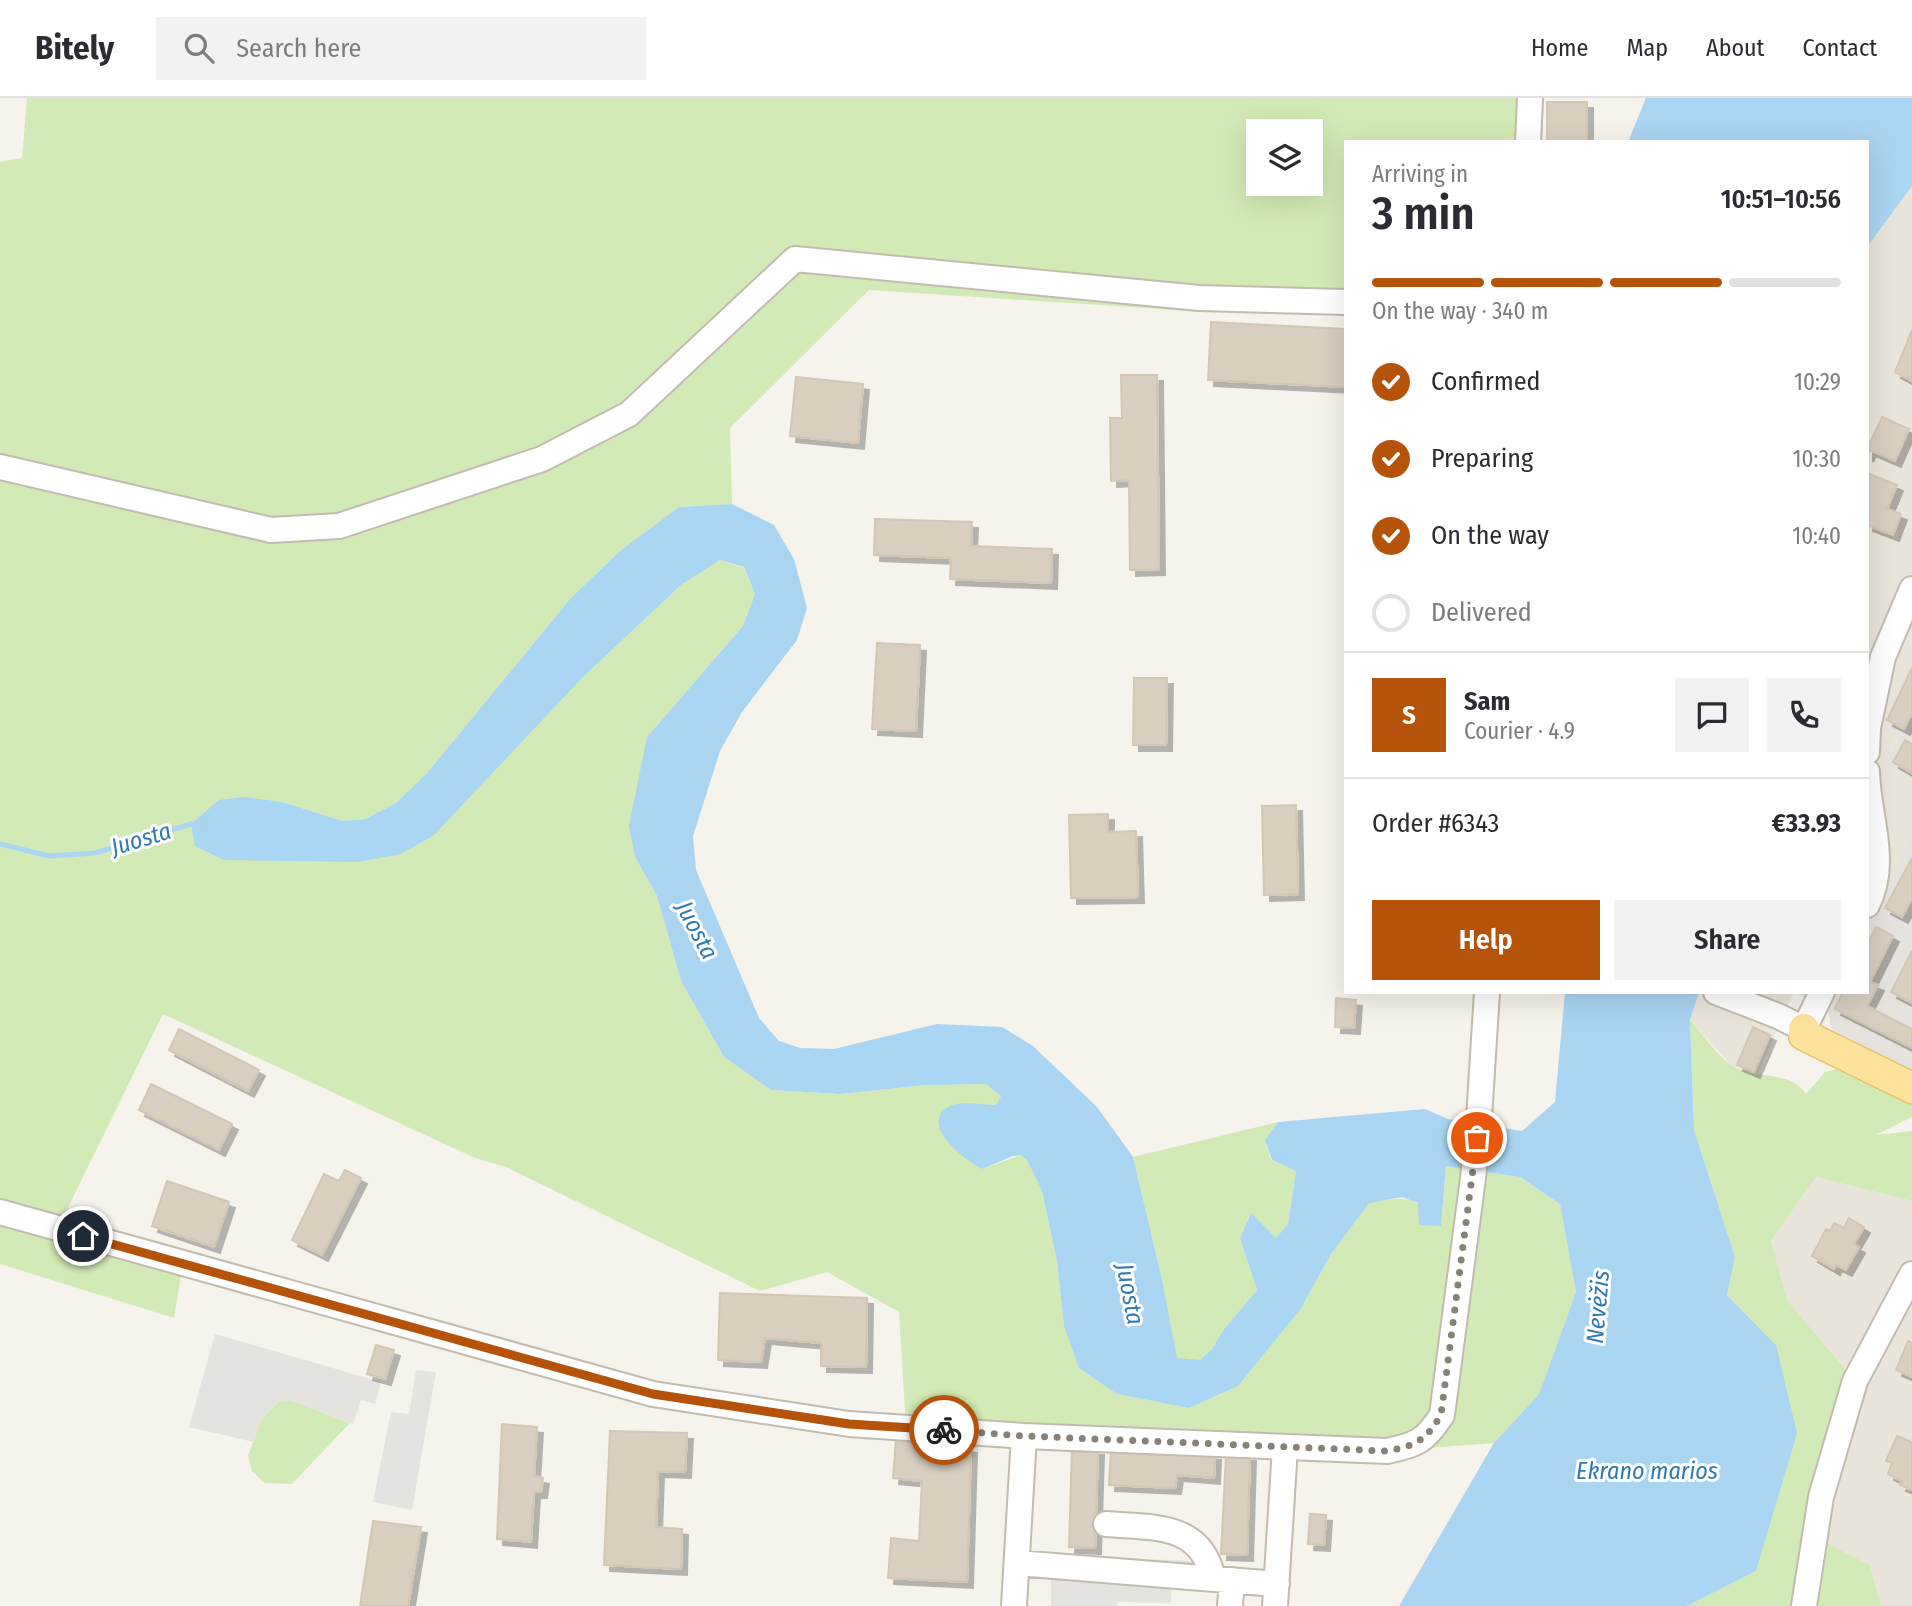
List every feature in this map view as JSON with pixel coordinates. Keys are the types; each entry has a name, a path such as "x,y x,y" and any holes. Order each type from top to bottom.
{"main road":[{"path":"1804,1029 1804,1035 1823,1046 1912,1088"}],"street":[{"path":"1528,140 1530,98"},
{"path":"0,467 271,530 339,526 542,459 629,414 795,259 1199,298 1344,302"},
{"path":"1869,723 1883,657 1912,589"},
{"path":"1869,796 1878,846 1875,888 1869,901"},
{"path":"0,1212 653,1394 849,1424 1024,1436 1387,1451 1405,1447 1427,1437 1441,1415 1473,1178 1488,994"},
{"path":"1721,994 1779,1016 1804,1029 1821,994"},
{"path":"1804,1606 1821,1497 1855,1381 1912,1274"},
{"path":"1014,1606 1024,1436"},
{"path":"1017,1563 1222,1580 1276,1595 1285,1447"},
{"path":"1106,1524 1176,1530 1198,1545 1210,1561 1222,1580 1230,1606"}],"shaded area":[{"path":"1912,186 1912,655 1883,723 1899,737 1886,764 1912,780 1912,832 1869,921 1869,244"},
{"path":"1912,655 1912,780 1886,764 1899,737 1883,723"},
{"path":"1912,832 1912,1079 1856,1042 1832,1030 1827,1008 1834,994 1869,994 1869,921"},
{"path":"1698,994 1793,994 1757,1075 1731,1065 1690,1020"},
{"path":"1798,994 1834,994 1827,1008"},
{"path":"1816,1177 1912,1201 1912,1606 1881,1606 1870,1565 1815,1537 1855,1381 1787,1300 1771,1239"},
{"path":"215,1334 381,1382 375,1404 361,1400 353,1424 290,1400 278,1402 261,1420 253,1442 189,1427"},
{"path":"416,1370 436,1372 412,1510 373,1502 391,1412 409,1414"},
{"path":"1051,1555 1192,1561 1195,1577 1172,1576 1171,1603 1118,1602 1117,1606 1051,1606"}],"green space":[{"path":"27,98 1544,98 1542,140 1344,140 1344,315 1175,310 869,290 730,428 732,504 679,507 621,550 570,599 427,773 396,803 365,819 343,821 282,802 358,862 582,678 681,585 720,560 744,568 755,594 743,626 647,737 635,857 657,896 681,981 724,1057 771,1090 840,1094 926,1085 986,1084 1001,1096 996,1105 955,1104 982,1169 1021,1155 1027,1160 1042,1191 1057,1261 1064,1326 1117,1394 1189,1408 1238,1386 1300,1310 1331,1254 1369,1202 1410,1200 1423,1208 1441,1226 1446,1166 1520,1177 1560,1204 1576,1292 1539,1394 1494,1443 1387,1451 906,1427 899,1312 827,1272 760,1291 506,1167 475,1158 163,1014 58,1228 183,1263 174,1318 0,1264 0,162 22,158"},
{"path":"1690,1020 1731,1065 1750,1073 1790,1081 1806,1094 1825,1072 1851,1065 1912,1094 1912,1117 1876,1135 1912,1131 1912,1201 1816,1177 1771,1240 1787,1300 1855,1381 1815,1537 1870,1565 1881,1606 1687,1606 1756,1571 1776,1345 1727,1295 1735,1257 1694,1130"},
{"path":"1278,1122 1265,1140 1271,1160 1296,1171 1288,1224 1276,1238 1250,1214 1240,1238 1257,1290 1200,1361 1176,1358 1161,1275 1133,1157"},
{"path":"290,1400 350,1423 292,1484 265,1483 252,1471 248,1456 261,1420 278,1402"}],"water":[{"path":"1646,98 1912,98 1912,186 1869,244 1869,140 1629,140"},
{"path":"732,504 774,525 794,559 807,608 797,640 742,712 720,751 693,836 696,870 759,1018 779,1041 800,1048 834,1049 937,1024 1002,1027 1033,1046 1097,1107 1133,1157 1161,1275 1177,1358 1200,1360 1212,1349 1224,1329 1257,1290 1240,1238 1251,1213 1276,1238 1288,1224 1296,1171 1272,1160 1265,1140 1278,1122 1425,1109 1448,1119 1522,1131 1555,1102 1565,994 1698,994 1690,1020 1694,1130 1735,1257 1727,1295 1776,1345 1797,1433 1756,1571 1687,1606 1399,1606 1494,1443 1539,1394 1576,1292 1560,1204 1520,1177 1446,1166 1441,1226 1419,1225 1418,1203 1402,1197 1369,1203 1331,1254 1300,1310 1238,1386 1189,1408 1117,1394 1079,1368 1064,1326 1057,1261 1042,1191 1027,1160 1021,1155 1013,1156 982,1169 950,1145 939,1128 942,1112 952,1105 996,1105 1001,1096 986,1084 926,1085 840,1094 771,1090 724,1057 681,981 657,896 635,857 629,826 647,737 743,626 755,594 744,567 720,560 681,585 582,678 434,835 401,854 358,862 224,860 195,846 191,824 219,800 244,797 282,802 343,821 365,819 396,803 427,773 570,599 621,550 679,507"}],"building":[{"path":"1547,102 1587,102 1587,140 1547,140"},
{"path":"1211,322 1344,329 1344,387 1208,380"},
{"path":"1912,330 1912,381 1895,372"},
{"path":"1121,375 1157,375 1159,569 1130,570 1129,480 1111,481 1110,418 1122,418"},
{"path":"796,377 863,384 858,443 790,436"},
{"path":"1882,417 1909,429 1895,461 1870,450 1869,452 1869,445"},
{"path":"1869,474 1897,485 1887,509 1901,514 1893,535 1869,526"},
{"path":"875,519 972,522 971,546 1052,549 1051,583 950,579 951,558 874,555"},
{"path":"877,643 920,645 916,731 872,729"},
{"path":"1912,668 1912,713 1904,729 1887,720"},
{"path":"1134,678 1167,678 1166,745 1133,745"},
{"path":"1905,740 1912,744 1912,773 1893,762"},
{"path":"1296,805 1298,894 1264,895 1262,806"},
{"path":"1108,814 1108,832 1136,831 1138,897 1071,898 1069,815"},
{"path":"1912,858 1912,898 1902,917 1885,908"},
{"path":"1876,927 1893,936 1870,982 1878,985 1867,1006 1912,1029 1912,1048 1835,1009 1842,994 1869,994 1869,941"},
{"path":"1912,951 1912,1003 1891,992"},
{"path":"1336,998 1356,1000 1354,1028 1335,1027"},
{"path":"1753,1027 1770,1035 1754,1072 1737,1065"},
{"path":"179,1029 259,1070 248,1091 169,1050"},
{"path":"151,1084 232,1124 219,1150 139,1110"},
{"path":"345,1170 361,1178 322,1255 292,1240 324,1174 339,1181"},
{"path":"167,1181 229,1202 214,1247 152,1226"},
{"path":"1849,1218 1864,1227 1854,1244 1859,1247 1846,1270 1836,1265 1834,1269 1812,1256 1826,1229 1830,1231 1834,1223 1844,1228"},
{"path":"720,1293 867,1298 866,1367 821,1366 821,1343 765,1338 761,1362 718,1360"},
{"path":"1908,1341 1912,1343 1912,1377 1896,1370"},
{"path":"376,1345 394,1350 385,1379 367,1374"},
{"path":"502,1424 537,1427 534,1476 543,1478 541,1492 534,1492 531,1542 497,1539"},
{"path":"610,1431 687,1433 685,1472 658,1471 656,1527 682,1529 681,1569 604,1565"},
{"path":"1897,1436 1912,1442 1912,1490 1900,1485 1902,1481 1888,1474 1892,1463 1886,1461"},
{"path":"896,1440 971,1447 967,1582 888,1578 891,1538 919,1541 922,1481 893,1478"},
{"path":"1072,1448 1098,1449 1095,1548 1069,1547"},
{"path":"1111,1448 1215,1454 1214,1478 1177,1475 1175,1488 1109,1485"},
{"path":"1226,1455 1250,1455 1247,1555 1221,1554"},
{"path":"1310,1514 1326,1515 1324,1545 1308,1544"},
{"path":"373,1521 421,1527 408,1606 360,1606"}],"waterway":[{"name":"Juosta","path":"0,844 49,856 95,853 191,824 198,825"}],"way so far":[{"path":"944,1430 1024,1436 1387,1451 1405,1447 1427,1437 1441,1415 1477,1138"}],"route":[{"path":"83,1236 653,1394 849,1424 944,1430"}],"water label":[{"name":"Nevėžis","path":"1598,1307"},
{"name":"Ekrano marios","path":"1647,1471"}]}
